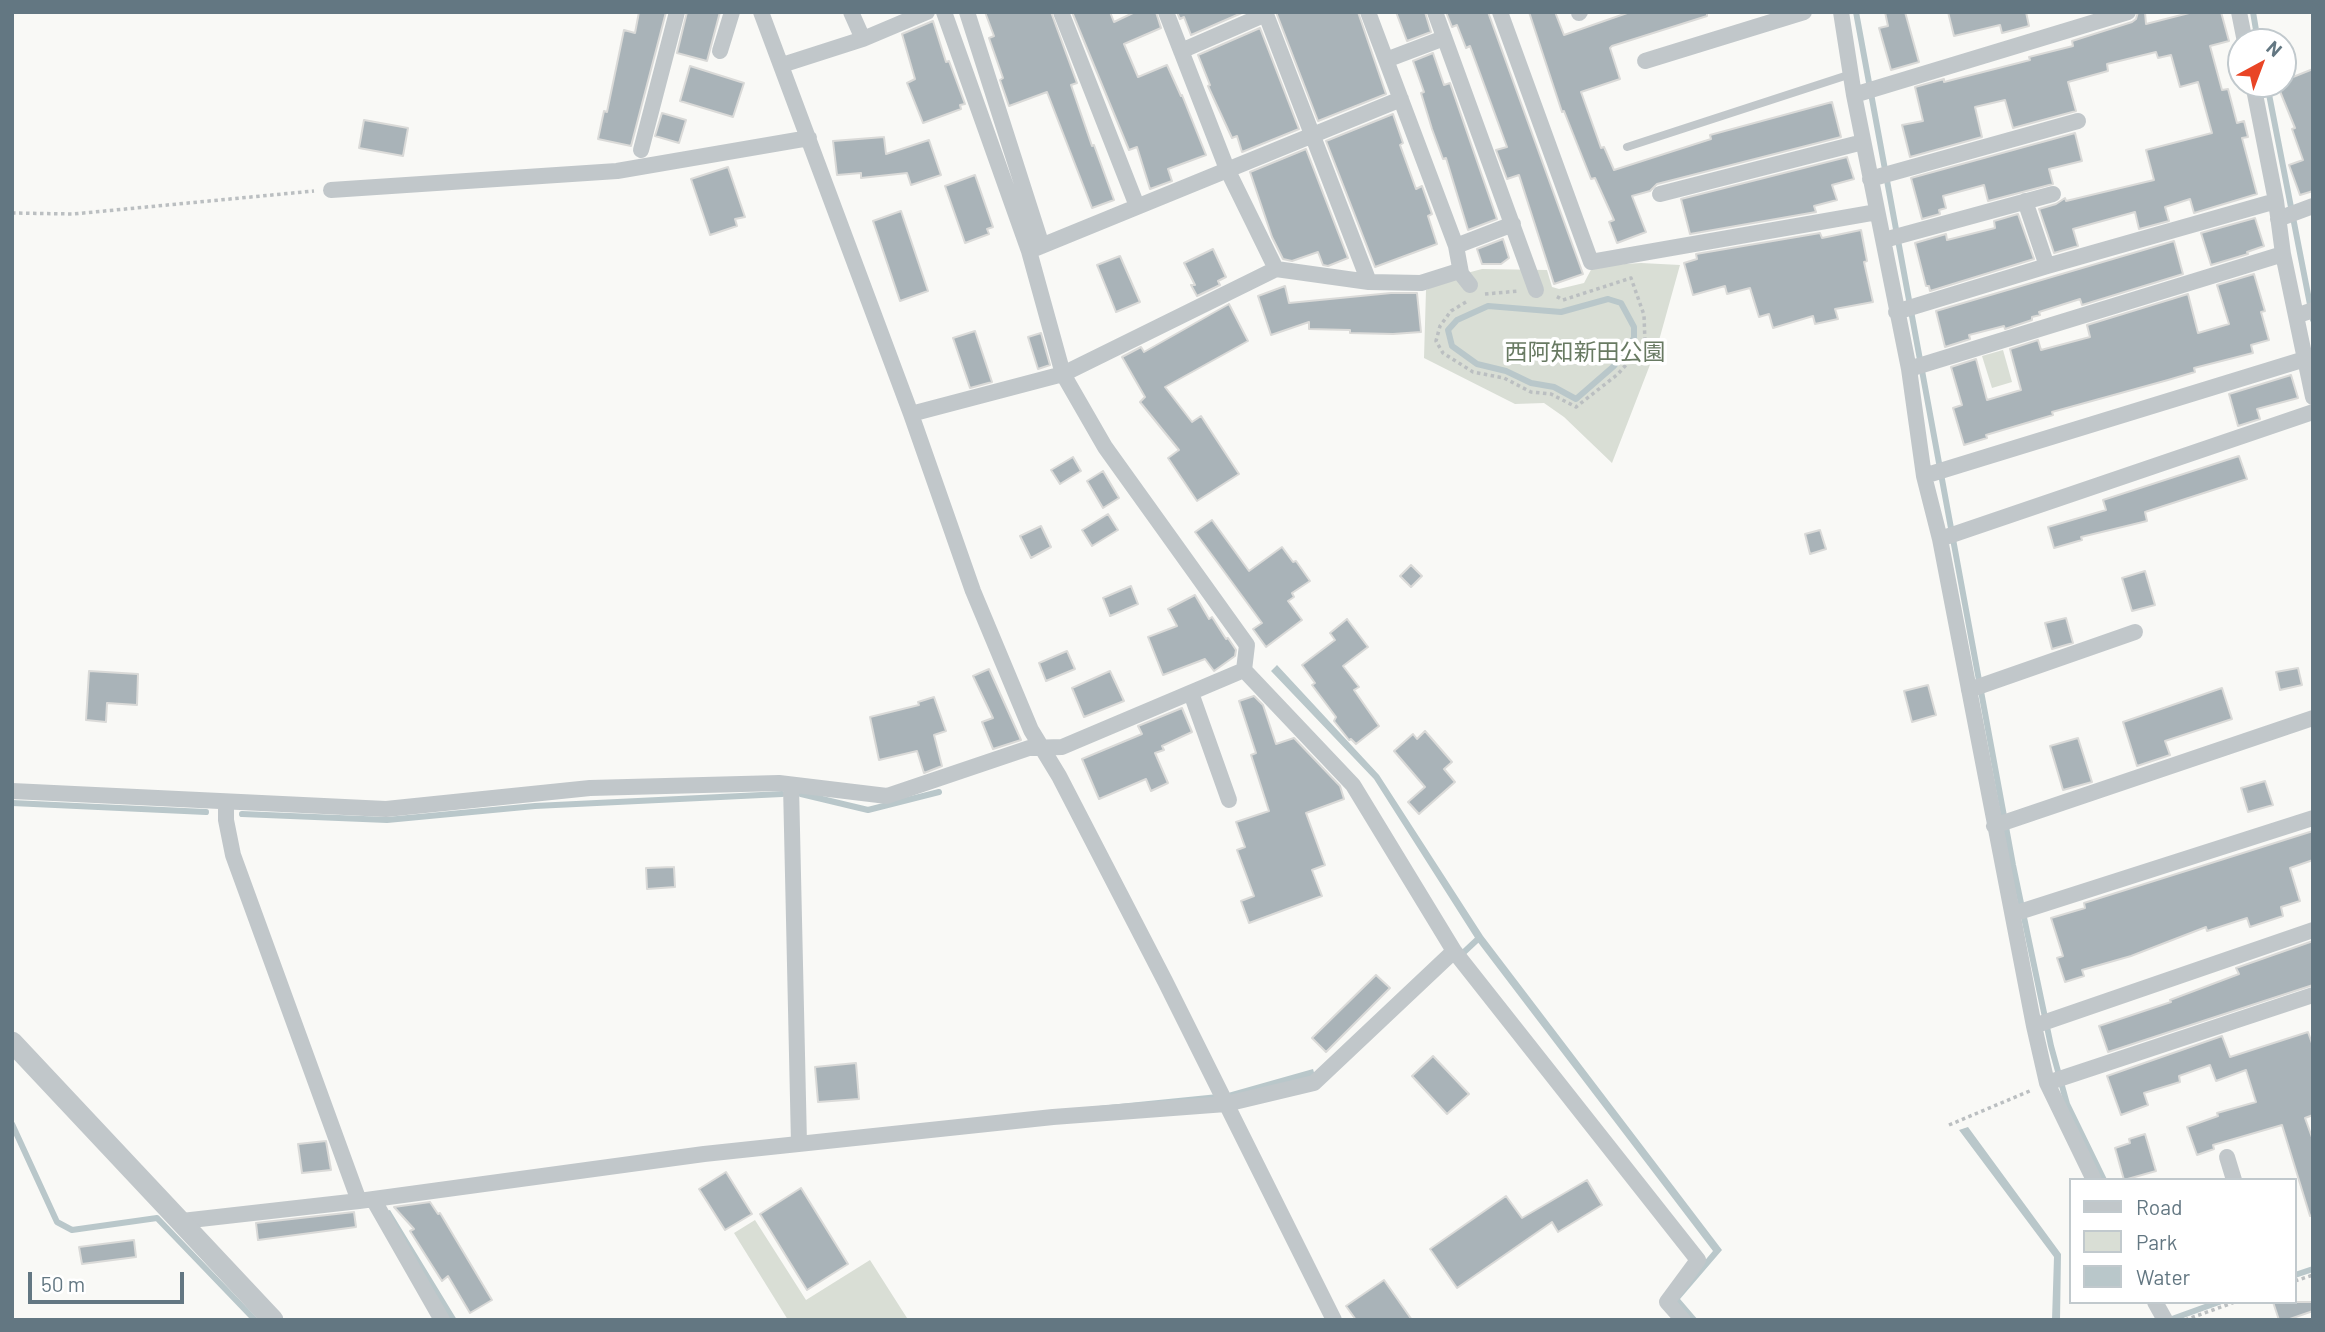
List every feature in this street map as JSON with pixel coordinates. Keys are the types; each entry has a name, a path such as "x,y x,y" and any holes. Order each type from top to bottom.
{"street":[{"path":"641,150 677,12"},
{"path":"720,51 732,12"},
{"path":"761,12 911,414 973,592 1031,730 1159,969 1334,1320"},
{"path":"852,12 863,39"},
{"path":"782,65 863,39 927,12"},
{"path":"944,12 1035,248"},
{"path":"967,12 1035,248 1063,374 1105,447 1247,645 1244,670"},
{"path":"1061,12 1137,206"},
{"path":"1166,12 1227,169 1276,269"},
{"path":"1368,12 1470,284"},
{"path":"1435,12 1536,290"},
{"path":"1500,12 1591,262 1877,212"},
{"path":"1646,61 1804,12"},
{"path":"1841,12 1863,142 1910,369 1925,475 1970,690 2034,1025 2048,1083 2093,1178"},
{"path":"1855,95 2128,12"},
{"path":"1181,51 1265,13 1369,282"},
{"path":"1386,60 1444,38"},
{"path":"2256,98 2276,201 2287,215 2283,254 2305,313 2305,359 2313,397"},
{"path":"1035,248 1401,99"},
{"path":"1871,178 2078,121"},
{"path":"331,190 617,171 808,138"},
{"path":"1660,194 1863,142"},
{"path":"1884,240 2053,194"},
{"path":"2025,201 2047,266"},
{"path":"1897,312 2276,201"},
{"path":"2287,215 2313,206"},
{"path":"1456,246 1513,224"},
{"path":"1910,369 2283,254"},
{"path":"911,414 1063,374 1276,269 1369,282 1421,283 1460,271 1470,284"},
{"path":"1925,475 2305,359"},
{"path":"1940,539 2313,412"},
{"path":"1970,690 2135,632"},
{"path":"12,791 386,809 590,788 779,783 887,796 1029,748 1062,747 1244,670"},
{"path":"1244,670 1353,785 1454,951 1698,1260 1667,1302 1683,1320"},
{"path":"1191,693 1229,800"},
{"path":"1995,826 2313,718"},
{"path":"791,785 799,1144"},
{"path":"226,803 226,820 233,855 366,1200 442,1320"},
{"path":"2014,914 2313,818"},
{"path":"2034,1025 2313,930"},
{"path":"182,1221 366,1200 704,1154 1053,1117 1226,1104 1314,1083 1454,951"},
{"path":"2048,1083 2313,995"},
{"path":"12,1042 273,1320"},
{"path":"2227,1157 2233,1178"},
{"path":"2156,1304 2165,1320"}],"lane":[{"path":"1627,147 1851,74"}],"path":[{"path":"12,213 73,214 331,190"},
{"path":"1631,278 1644,315 1645,343 1618,374 1576,407 1551,394 1531,393 1504,378 1473,372 1443,353 1436,341 1440,326 1470,284 1542,289 1563,300 1631,278"},
{"path":"1949,1125 2048,1083"},
{"path":"2186,1319 2229,1304"}],"green space":[{"name":"西阿知新田公園","path":"1641,263 1680,265 1658,344 1612,463 1564,417 1544,403 1515,404 1424,358 1426,290 1452,277 1482,269 1547,270 1552,287 1559,289 1584,283 1593,266"},
{"path":"2003,350 2012,382 1992,388 1982,356"},
{"path":"755,1220 806,1300 870,1260 907,1318 788,1320 734,1233"}],"water":[{"path":"1277,665 1379,775 1483,936 1722,1250 1680,1299 1698,1320 1689,1320 1672,1299 1713,1251 1477,941 1374,779 1271,671"},
{"path":"1313,1069 1315,1076 1229,1099 1029,1113 1228,1093"},
{"path":"1968,1127 2061,1254 2060,1320 2052,1320 2054,1257 1959,1130"},
{"path":"390,1210 457,1320 448,1320 384,1212"}],"building":[{"path":"639,12 666,12 631,146 598,139 604,111 607,112 624,30 635,33"},
{"path":"687,12 720,12 707,61 677,53"},
{"path":"985,12 1051,12 1077,83 1071,85 1114,200 1092,208 1047,92 1009,106 1000,80 1003,78 989,38 994,36"},
{"path":"1072,12 1110,12 1114,22 1135,12 1156,12 1161,28 1124,44 1138,77 1167,65 1206,155 1168,169 1172,181 1150,189 1137,147 1129,150"},
{"path":"1177,12 1244,12 1191,35 1184,17 1180,19"},
{"path":"1276,12 1358,12 1386,94 1318,121"},
{"path":"1396,12 1425,12 1431,32 1407,41"},
{"path":"1446,12 1488,12 1583,274 1554,284 1519,175 1507,179 1496,150 1507,147 1470,46 1466,48 1457,25 1452,27"},
{"path":"1529,12 1555,12 1564,35 1630,12 1707,12 1707,16 1612,46 1610,48 1620,79 1581,92 1601,148 1604,147 1614,170 1711,139 1710,135 1832,102 1841,137 1657,184 1650,191 1632,196 1646,232 1617,243 1609,222 1614,220 1595,178 1591,179 1564,111 1562,112"},
{"path":"1885,12 1905,12 1919,62 1891,70 1879,28 1888,26"},
{"path":"1948,12 2026,12 2029,26 2002,33 2000,25 1954,36"},
{"path":"2138,12 2145,12 2146,24 2193,12 2221,12 2227,42 2210,46 2222,90 2227,89 2227,98 2230,98 2237,123 2244,121 2248,137 2242,138 2257,194 2194,213 2190,199 2165,207 2169,221 2139,229 2135,212 2073,229 2078,246 2054,253 2039,209 2065,198 2066,201 2154,180 2146,150 2212,133 2198,82 2180,87 2171,55 2158,58 2156,52 2107,64 2108,71 2068,82 2076,111 2013,128 2005,100 1975,107 1982,137 1910,157 1902,125 1923,121 1915,87 2030,60 2029,57 2073,46 2072,41 2136,19"},
{"path":"933,21 946,62 949,61 965,104 960,105 961,109 923,123 907,83 915,79 902,34"},
{"path":"1260,28 1299,129 1242,152 1237,136 1232,138 1208,86 1210,85 1198,55"},
{"path":"1433,53 1444,85 1450,83 1497,219 1468,230 1446,158 1443,159 1432,129 1421,93 1424,92 1413,61"},
{"path":"690,66 744,83 733,117 680,101"},
{"path":"2313,69 2313,191 2300,195 2289,165 2303,160 2292,129 2295,128 2283,98 2297,98 2297,75"},
{"path":"662,113 686,120 679,143 655,136"},
{"path":"1393,114 1403,143 1400,145 1416,189 1422,186 1432,214 1428,216 1437,244 1375,267 1326,141"},
{"path":"364,120 408,128 403,156 359,148"},
{"path":"2075,133 2082,161 2049,169 2053,184 1988,201 1984,185 1943,196 1946,208 1939,210 1940,214 1922,219 1911,178"},
{"path":"884,137 886,154 929,140 941,175 911,185 907,173 861,178 861,173 837,175 833,141"},
{"path":"1306,149 1348,258 1328,266 1323,265 1318,252 1292,261 1283,259 1272,237 1250,172"},
{"path":"1847,157 1854,179 1832,185 1837,200 1814,206 1816,212 1690,234 1681,199"},
{"path":"728,167 745,217 735,219 737,226 710,235 691,179"},
{"path":"975,175 993,227 987,229 989,234 965,243 945,186"},
{"path":"901,211 928,291 900,301 873,221"},
{"path":"2018,214 2034,259 1930,291 1929,286 1926,286 1915,243 1946,234 1947,240 1995,228 1994,221"},
{"path":"2255,218 2264,246 2247,252 2248,254 2211,265 2201,233"},
{"path":"1861,230 1867,261 1864,262 1873,302 1835,309 1838,319 1815,324 1813,316 1773,328 1769,314 1759,317 1750,288 1727,294 1725,286 1693,295 1684,263 1697,259 1696,254 1820,233 1822,238"},
{"path":"1503,239 1509,258 1501,264 1482,264 1477,249"},
{"path":"2174,241 2183,274 2082,305 2080,299 2039,312 2040,315 2032,317 2032,320 2005,329 2004,326 1969,335 1970,339 1945,347 1936,311"},
{"path":"1213,249 1226,277 1218,281 1220,285 1197,296 1191,285 1195,285 1184,263"},
{"path":"1120,256 1140,302 1116,312 1097,265"},
{"path":"2254,274 2265,311 2261,312 2269,340 2251,345 2253,353 2194,368 2195,372 2052,412 2053,415 1986,435 1987,438 1964,445 1953,408 1962,405 1951,367 1976,359 1987,400 2021,390 2010,349 2038,340 2041,350 2090,337 2087,325 2188,294 2198,333 2229,324 2217,285"},
{"path":"1285,286 1289,303 1417,293 1421,332 1350,333 1350,330 1309,329 1309,322 1271,335 1258,296"},
{"path":"1229,304 1248,341 1165,387 1192,422 1201,416 1239,474 1197,501 1168,458 1179,450 1140,402 1145,397 1122,357 1141,347 1144,352"},
{"path":"975,331 992,382 970,388 953,338"},
{"path":"1041,333 1050,365 1038,369 1028,337"},
{"path":"2291,375 2298,398 2257,409 2260,419 2238,426 2229,394"},
{"path":"2239,456 2247,479 2145,512 2147,521 2081,537 2082,540 2054,548 2048,527 2106,510 2103,500"},
{"path":"1073,457 1081,471 1060,484 1051,470"},
{"path":"1103,471 1119,498 1103,508 1087,481"},
{"path":"1108,514 1118,530 1092,546 1082,530"},
{"path":"1212,520 1249,571 1282,547 1310,581 1292,593 1294,597 1288,601 1302,620 1266,647 1253,629 1262,623 1195,532"},
{"path":"1041,526 1051,547 1031,558 1020,536"},
{"path":"1820,530 1826,549 1810,554 1805,534"},
{"path":"1411,565 1422,576 1411,587 1400,576"},
{"path":"2145,571 2155,605 2132,611 2122,578"},
{"path":"1131,586 1138,604 1110,616 1103,598"},
{"path":"1195,595 1209,619 1212,617 1236,650 1235,656 1214,671 1205,659 1163,675 1148,637 1177,626 1168,609"},
{"path":"2066,618 2073,643 2052,649 2045,623"},
{"path":"1347,619 1368,647 1343,666 1359,687 1354,690 1379,726 1356,744 1349,740 1334,721 1336,717 1312,685 1315,683 1302,665 1335,640 1330,633"},
{"path":"1067,651 1075,669 1046,681 1039,663"},
{"path":"2298,668 2302,685 2280,690 2276,672"},
{"path":"989,669 1021,740 993,749 982,722 993,718 973,676"},
{"path":"89,671 138,674 137,705 107,703 106,722 86,720"},
{"path":"1110,671 1124,701 1084,717 1072,688"},
{"path":"1928,685 1936,715 1912,722 1904,691"},
{"path":"2222,688 2232,719 2165,741 2170,755 2137,766 2123,722"},
{"path":"1254,696 1263,705 1276,744 1294,738 1340,786 1344,799 1306,813 1325,865 1312,870 1322,896 1249,923 1241,901 1254,896 1237,850 1245,847 1236,822 1269,811 1251,755 1256,753 1239,701"},
{"path":"934,697 946,731 934,735 942,766 924,773 917,751 879,760 870,717 919,705 918,702"},
{"path":"1182,708 1192,732 1162,746 1164,750 1155,753 1168,783 1151,791 1146,779 1099,799 1082,759 1142,734 1138,726"},
{"path":"1425,731 1452,762 1444,769 1455,782 1419,814 1408,802 1425,787 1394,751 1413,734 1417,739"},
{"path":"2078,738 2092,782 2063,790 2050,746"},
{"path":"2265,781 2273,805 2248,812 2241,788"},
{"path":"2313,831 2313,860 2290,868 2300,901 2281,907 2283,916 2250,927 2247,918 2207,931 2206,927 2131,956 2082,970 2084,976 2065,982 2057,958 2063,956 2051,918 2085,908 2084,903"},
{"path":"674,867 675,887 647,889 646,868"},
{"path":"2313,941 2313,985 2108,1052 2099,1026 2171,1002 2170,1000 2239,974 2236,968"},
{"path":"1376,975 1390,988 1326,1052 1312,1038"},
{"path":"2308,1032 2313,1046 2313,1115 2305,1118 2313,1140 2313,1215 2310,1216 2282,1125 2213,1145 2214,1149 2197,1155 2187,1127 2218,1116 2217,1113 2256,1102 2246,1070 2216,1081 2210,1065 2179,1076 2180,1082 2144,1093 2148,1105 2121,1115 2107,1076 2222,1036 2230,1057"},
{"path":"1433,1056 1469,1094 1447,1114 1412,1076"},
{"path":"856,1063 859,1099 818,1102 815,1067"},
{"path":"2145,1134 2156,1171 2123,1178 2115,1148 2130,1143 2129,1139"},
{"path":"326,1141 331,1170 302,1173 298,1144"},
{"path":"726,1172 752,1214 725,1230 699,1189"},
{"path":"1587,1180 1602,1205 1558,1232 1552,1222 1457,1288 1430,1249 1506,1196 1522,1218"},
{"path":"801,1188 848,1264 807,1290 760,1214"},
{"path":"430,1202 438,1214 440,1213 492,1300 470,1313 448,1276 442,1281 410,1231 414,1229 394,1207"},
{"path":"354,1212 356,1227 258,1240 256,1223"},
{"path":"134,1240 136,1257 82,1264 79,1247"},
{"path":"1384,1280 1412,1320 1356,1320 1346,1306"},
{"path":"2313,1302 2313,1311 2279,1320 2274,1304"}],"waterway":[{"path":"1856,12 2013,865 2051,1046 2067,1104 2103,1178"},
{"path":"2253,12 2256,28"},
{"path":"2270,98 2313,320"},
{"path":"1608,299 1621,303 1634,327 1634,338 1614,366 1576,399 1554,387 1531,383 1506,371 1477,364 1452,346 1448,330 1457,320 1488,306 1561,312 1608,299"},
{"path":"801,794 868,810 939,792"},
{"path":"242,814 387,820 535,806 782,794"},
{"path":"12,803 206,812"},
{"path":"1463,953 1479,938"},
{"path":"12,1124 57,1222 72,1230 157,1218 255,1320"},
{"path":"2297,1274 2313,1269"},
{"path":"2172,1319 2213,1304"}]}
